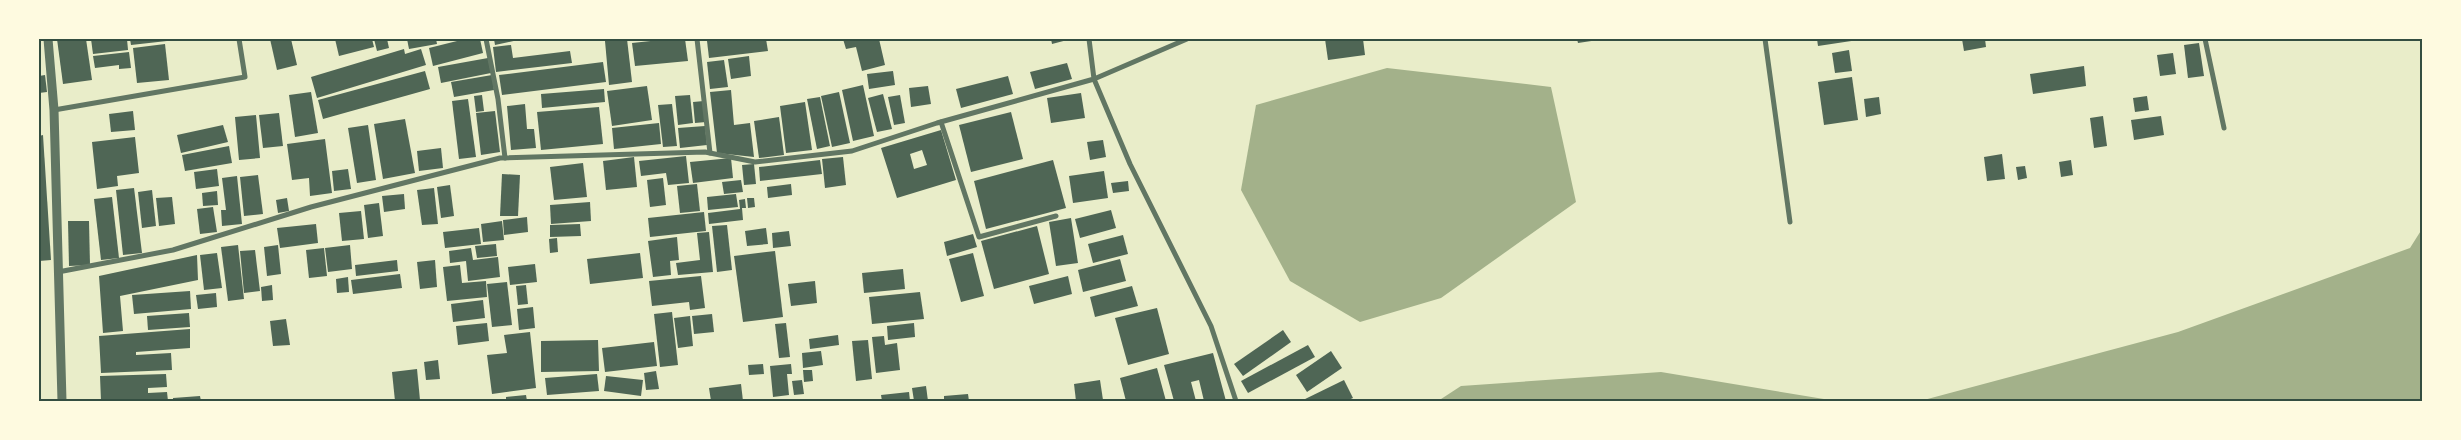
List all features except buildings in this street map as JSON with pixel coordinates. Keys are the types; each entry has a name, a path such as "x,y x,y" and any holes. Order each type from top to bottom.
{"street":[{"path":"48,39 54,110 62,401"},
{"path":"54,110 245,77 238,39"},
{"path":"486,39 498,99 505,158"},
{"path":"697,39 710,153"},
{"path":"1089,39 1094,79 1130,164 1211,326 1236,401"},
{"path":"58,272 173,250 311,207 505,158 710,153 755,162 852,151 941,122 1094,79 1187,39"},
{"path":"1765,39 1790,222"},
{"path":"2205,39 2224,128"},
{"path":"941,122 979,237 1056,216"}],"shaded area":[{"path":"1387,68 1551,87 1576,202 1441,298 1360,322 1290,281 1241,190 1256,105"},
{"path":"2422,229 2422,401 1920,401 2178,332 2410,248"},
{"path":"1661,372 1836,401 1438,401 1461,386"}]}
